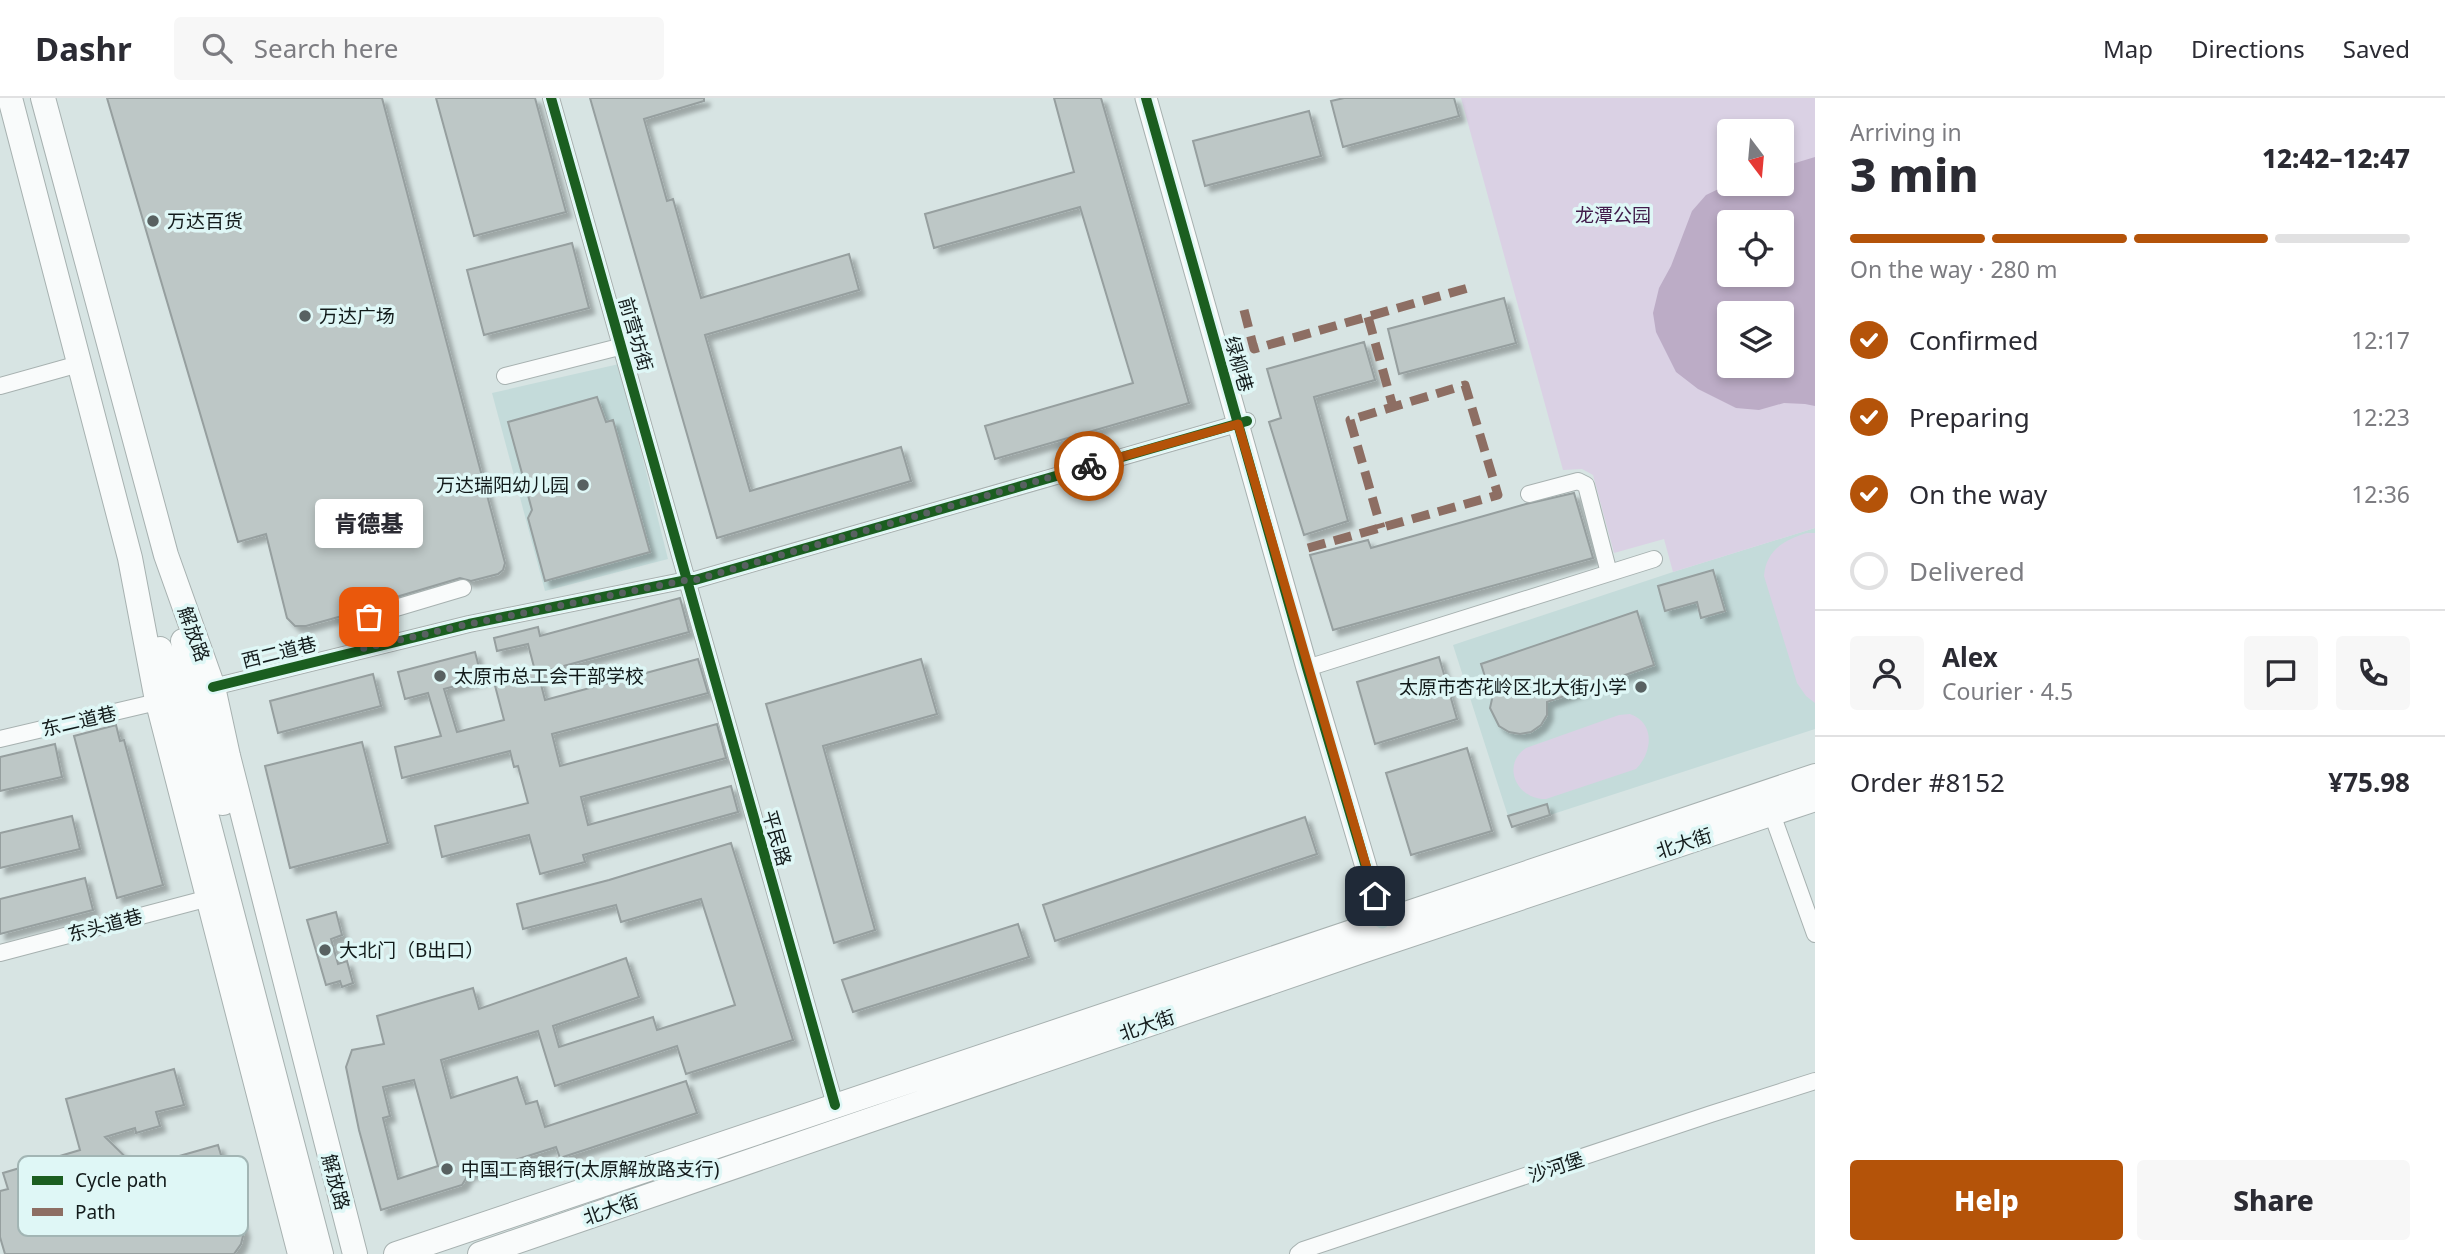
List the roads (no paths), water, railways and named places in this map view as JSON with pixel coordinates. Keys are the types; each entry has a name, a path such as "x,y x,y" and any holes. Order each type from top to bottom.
{"main road":[{"name":"解放路","path":"10,98 130,558 179,694 341,1254"},
{"name":"解放路","path":"43,98 166,555 179,694 209,898 300,1254"},
{"name":"解放路","path":"179,694 321,1254"},
{"name":"解放路","path":"179,694 228,756 355,1254"},
{"path":"396,1254 1815,776"},
{"name":"北大街","path":"480,1254 1362,951 1815,799"}],"street":[{"name":"前营坊街","path":"551,98 692,578"},
{"name":"前营坊街","path":"559,98 624,346"},
{"name":"绿柳巷","path":"1146,98 1388,919"},
{"name":"绿柳巷","path":"1156,98 1242,420"},
{"path":"505,376 624,346"},
{"path":"0,386 79,363"},
{"name":"西二道巷","path":"179,694 469,624 692,578 963,495 1242,420"},
{"path":"1529,494 1578,481 1586,485 1609,573"},
{"path":"1313,666 1654,559"},
{"name":"平民路","path":"692,578 839,1104"},
{"path":"361,649 359,629 369,617 463,588"},
{"name":"东二道巷","path":"0,731 179,694"},
{"name":"东二道巷","path":"0,739 179,694"},
{"path":"1772,814 1815,934"},
{"name":"东头道巷","path":"0,953 209,898"},
{"name":"沙河堡","path":"1298,1254 1303,1250 1815,1082"}],"place":[{"name":"万达百货","path":"153,221"},
{"name":"万达广场","path":"305,316"},
{"name":"万达瑞阳幼儿园","path":"583,485"},
{"name":"肯德基","path":"369,617"},
{"name":"太原市总工会干部学校","path":"440,676"},
{"name":"太原市杏花岭区北大街小学","path":"1641,687"},
{"name":"大北门（B出口）","path":"325,950"},
{"name":"中国工商银行(太原解放路支行)","path":"447,1169"}],"park label":[{"name":"龙潭公园","path":"1613,215"}]}
